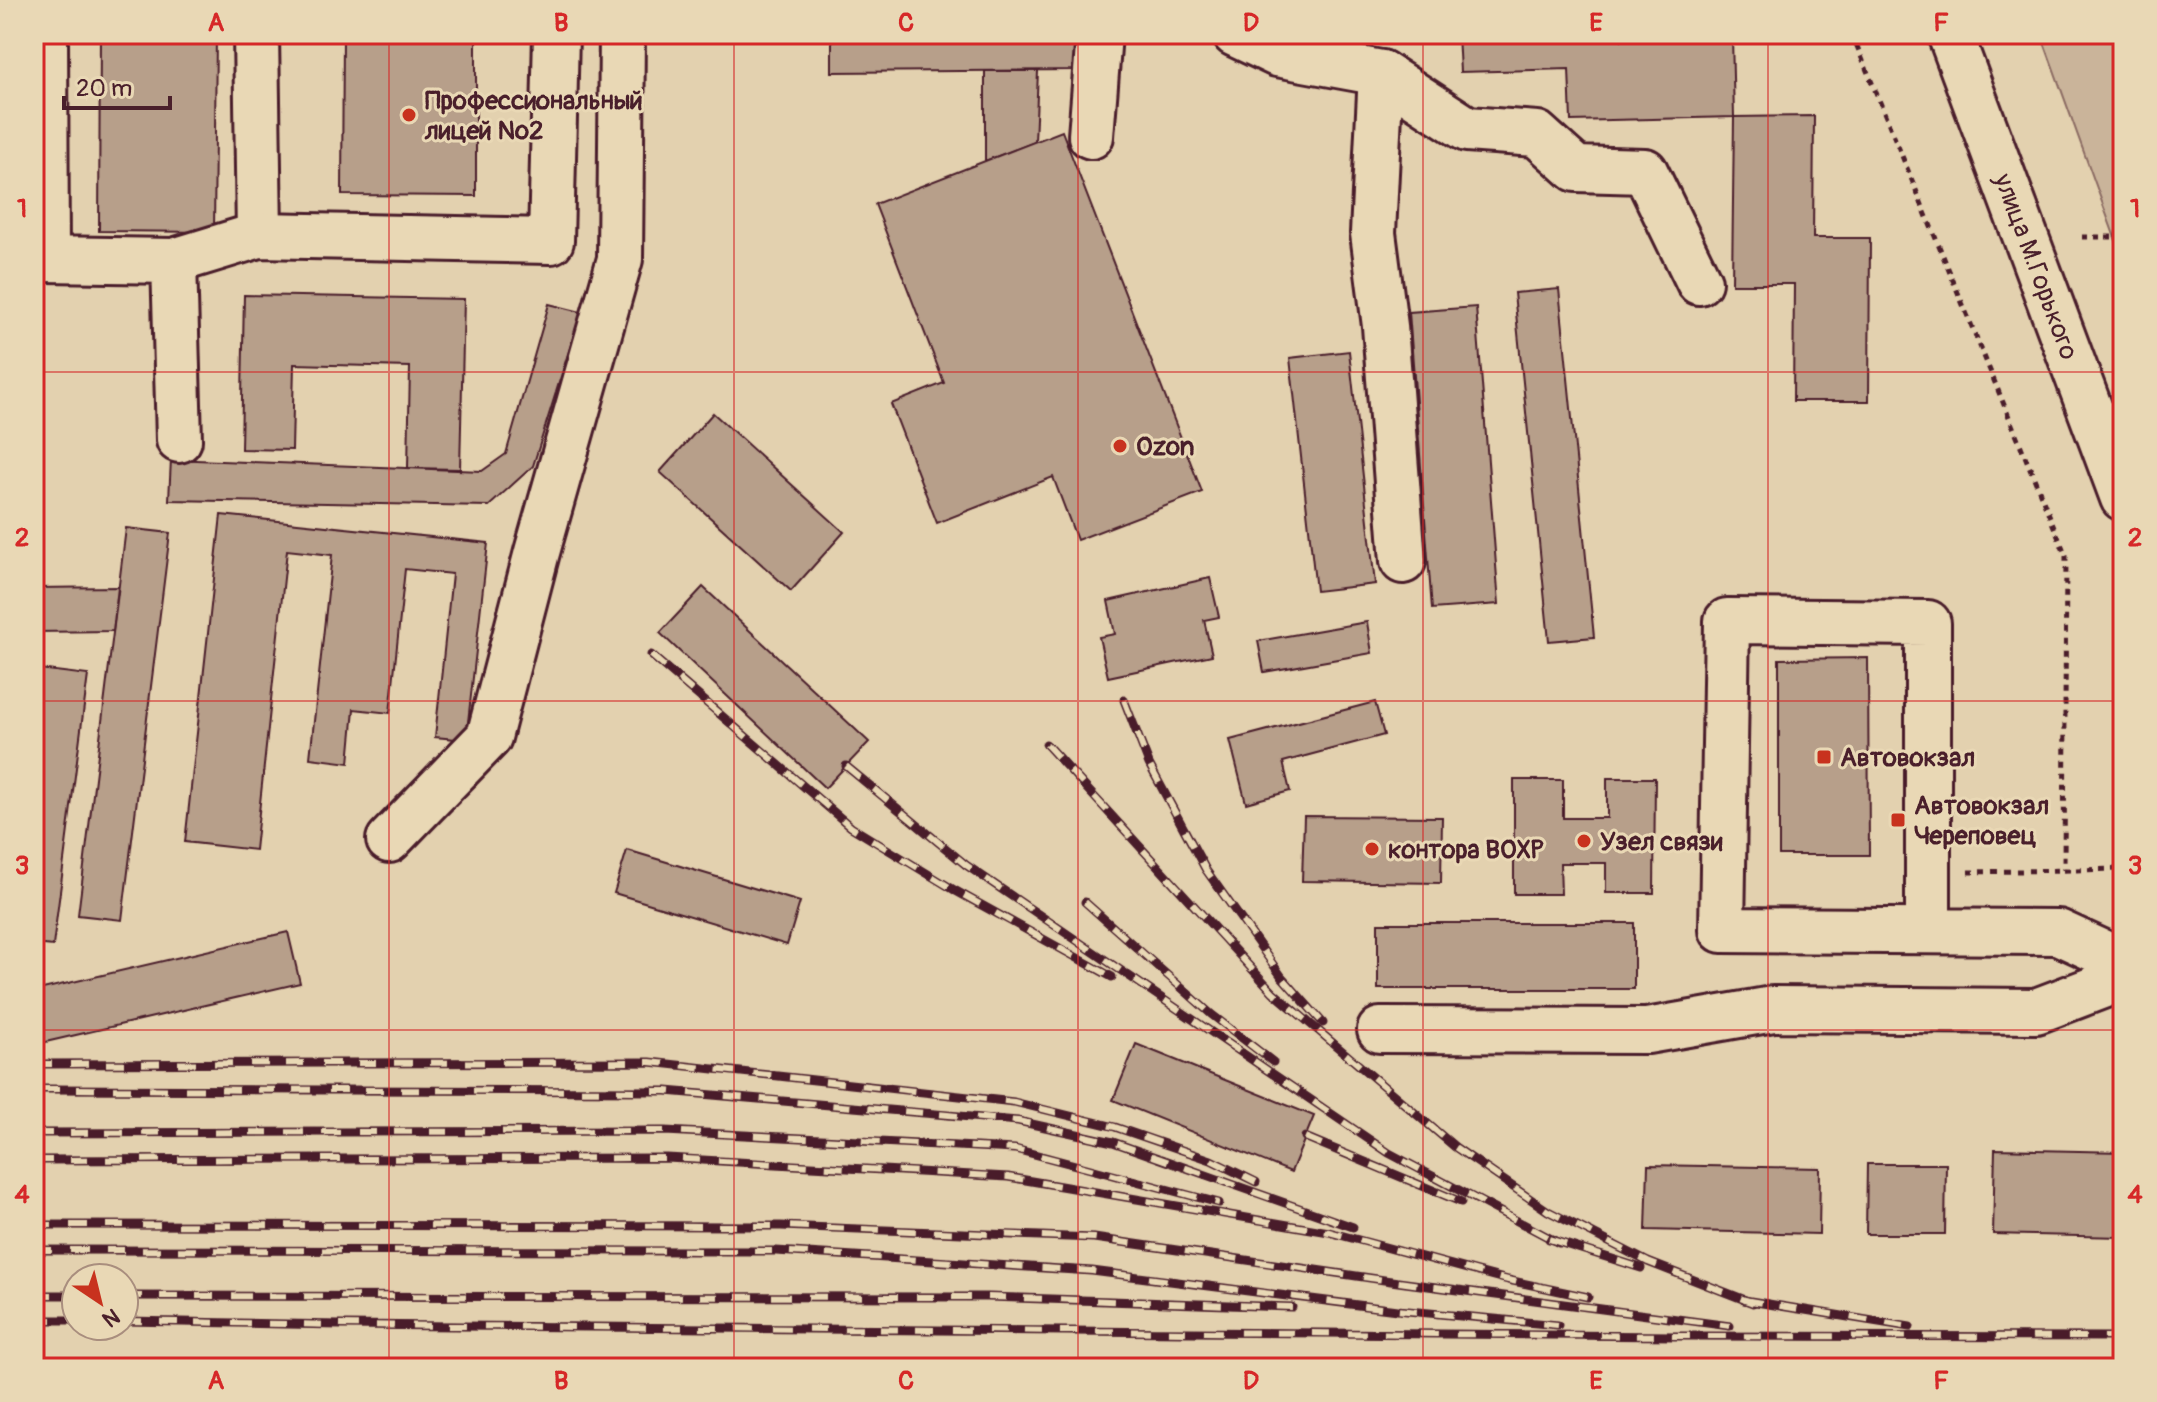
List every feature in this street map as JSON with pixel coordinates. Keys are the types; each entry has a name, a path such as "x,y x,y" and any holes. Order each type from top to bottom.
{"street":[{"path":"45,34 46,259 174,261 259,235 551,241 556,34"},
{"path":"256,34 259,235"},
{"path":"389,840 489,737 541,537 620,259 622,34"},
{"path":"1091,136 1099,34"},
{"path":"1235,34 1277,54 1381,73 1467,129 1537,134 1576,169 1645,171 1699,282"},
{"name":"улица М.Горького","path":"1950,34 2123,498"},
{"path":"1381,73 1373,233 1385,326 1403,561"},
{"path":"174,261 179,440"},
{"path":"1928,930 1928,623 1727,621 1722,930 2058,932 2123,962"},
{"path":"1380,1030 1647,1031 1773,1009 2036,1011 2123,978"}],"path":[{"path":"1852,34 2066,556 2064,870"},
{"path":"2082,237 2120,237 2123,183"},
{"path":"1928,873 2123,869"}],"shaded area":[{"path":"2041,34 2123,34 2123,260"}],"building":[{"path":"100,34 216,34 214,232 99,231"},
{"name":"Профессиональный лицей №2","path":"343,34 476,34 476,196 342,195"},
{"path":"832,34 1078,34 1078,70 832,72"},
{"path":"1458,34 1621,34 1622,40 1732,37 1734,117 1571,121 1569,69 1460,72"},
{"path":"985,71 1038,71 1035,142 985,161"},
{"path":"1814,116 1813,238 1870,238 1869,401 1793,401 1794,284 1732,284 1734,117"},
{"path":"1062,131 1202,492 1077,540 1053,477 937,523 891,404 944,383 875,204"},
{"path":"1559,289 1594,637 1549,641 1514,293"},
{"path":"244,295 464,299 460,469 408,468 410,367 294,364 292,450 241,449"},
{"path":"549,304 581,312 533,466 489,506 169,500 171,459 482,471 506,454"},
{"path":"1476,307 1499,604 1432,609 1409,312"},
{"path":"1349,351 1375,584 1316,591 1290,358"},
{"path":"713,413 844,532 791,591 660,472"},
{"path":"221,515 488,543 466,740 435,737 452,574 405,569 390,713 354,709 349,763 310,758 332,555 287,550 255,850 185,842"},
{"path":"126,528 170,533 122,920 78,915"},
{"path":"1210,578 1219,617 1204,620 1212,655 1108,677 1099,637 1115,634 1108,601"},
{"path":"118,587 113,631 34,632 34,588"},
{"path":"703,587 869,742 825,788 660,633"},
{"path":"1367,622 1372,653 1264,672 1258,641"},
{"name":"Автовокзал","path":"1868,658 1869,855 1779,855 1779,659"},
{"path":"39,669 88,675 53,946 34,944 34,710"},
{"path":"1375,702 1384,735 1283,762 1290,791 1246,803 1230,740"},
{"name":"Узел связи","path":"1607,778 1655,778 1654,893 1606,893 1606,863 1560,863 1561,894 1514,894 1514,780 1563,780 1563,818 1607,818"},
{"name":"контора ВОХР","path":"1304,816 1442,817 1441,883 1302,881"},
{"path":"627,850 800,902 787,945 614,893"},
{"path":"1378,923 1634,923 1634,989 1378,989"},
{"path":"288,932 300,983 37,1044 34,991"},
{"path":"1136,1044 1314,1116 1291,1172 1113,1100"},
{"path":"1995,1149 2123,1152 2123,1237 1993,1234"},
{"path":"1867,1164 1946,1164 1945,1234 1866,1234"},
{"path":"1648,1165 1820,1168 1819,1234 1646,1230"}],"railway":[{"path":"651,655 851,827 956,891 1112,977"},
{"path":"1124,700 1149,764 1206,870 1282,977 1323,1023"},
{"path":"1046,744 1273,992 1455,1147 1548,1211 1648,1262 1753,1303"},
{"path":"846,766 966,865 1389,1153 1559,1243"},
{"path":"1085,902 1211,1014 1273,1062"},
{"path":"34,1064 650,1062 1014,1102 1115,1127 1211,1160 1256,1182"},
{"path":"41,1089 666,1091 1018,1121 1113,1142 1353,1227"},
{"path":"34,1133 665,1131 1015,1149 1219,1203"},
{"path":"1305,1137 1461,1202"},
{"path":"34,1160 667,1158 1008,1177 1329,1232 1508,1280 1588,1297"},
{"path":"34,1225 781,1226 1094,1238 1730,1326"},
{"path":"1549,1239 1641,1268"},
{"path":"34,1250 776,1251 1092,1271 1397,1310 1558,1325"},
{"path":"34,1295 60,1295"},
{"path":"140,1296 988,1297 1292,1307"},
{"path":"1744,1300 1910,1327"},
{"path":"34,1320 60,1320"},
{"path":"140,1321 1679,1336 2123,1337"}],"place":[{"name":"Профессиональный лицей №2","path":"409,115"},
{"name":"Ozon","path":"1120,446"},
{"name":"Автовокзал","path":"1824,757"},
{"name":"Автовокзал Череповец","path":"1898,820"},
{"name":"Узел связи","path":"1584,841"},
{"name":"контора ВОХР","path":"1372,849"}]}
